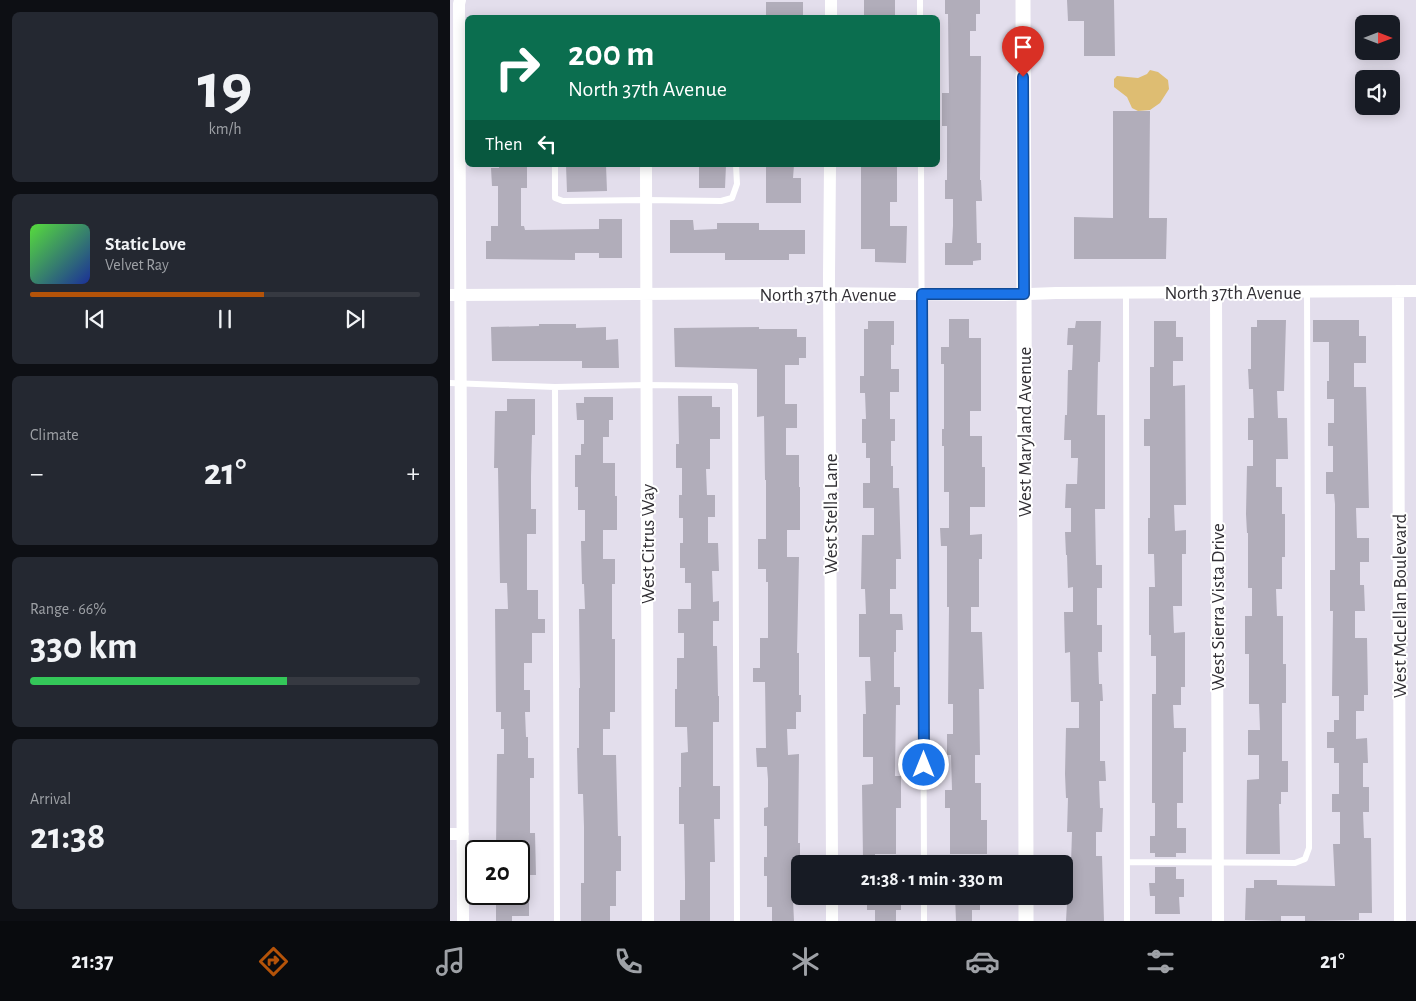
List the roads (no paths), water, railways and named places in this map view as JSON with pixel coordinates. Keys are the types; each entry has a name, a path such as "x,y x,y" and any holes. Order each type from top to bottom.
{"street":[{"path":"460,0 455,196 456,834 463,921"},
{"path":"831,0 831,15"},
{"name":"West Maryland Avenue","path":"1022,0 1026,855"},
{"name":"West Stella Lane","path":"830,167 832,855"},
{"name":"West Citrus Way","path":"646,168 648,921"},
{"name":"West McLellan Boulevard","path":"1398,291 1400,921"},
{"name":"North 37th Avenue","path":"455,295 1416,291"},
{"name":"West Sierra Vista Drive","path":"1216,293 1218,921"},
{"path":"832,905 832,921"},
{"path":"1026,905 1026,921"}],"lane":[{"path":"920,0 920,15"},
{"path":"555,167 556,198 563,201 721,201 732,198 737,184 736,167"},
{"path":"921,167 924,855"},
{"path":"1127,862 1295,863 1305,859 1309,848 1307,292"},
{"path":"1126,293 1127,921"},
{"path":"455,383 555,387 735,386 737,921"},
{"path":"555,387 557,921"},
{"path":"924,905 924,921"}]}
